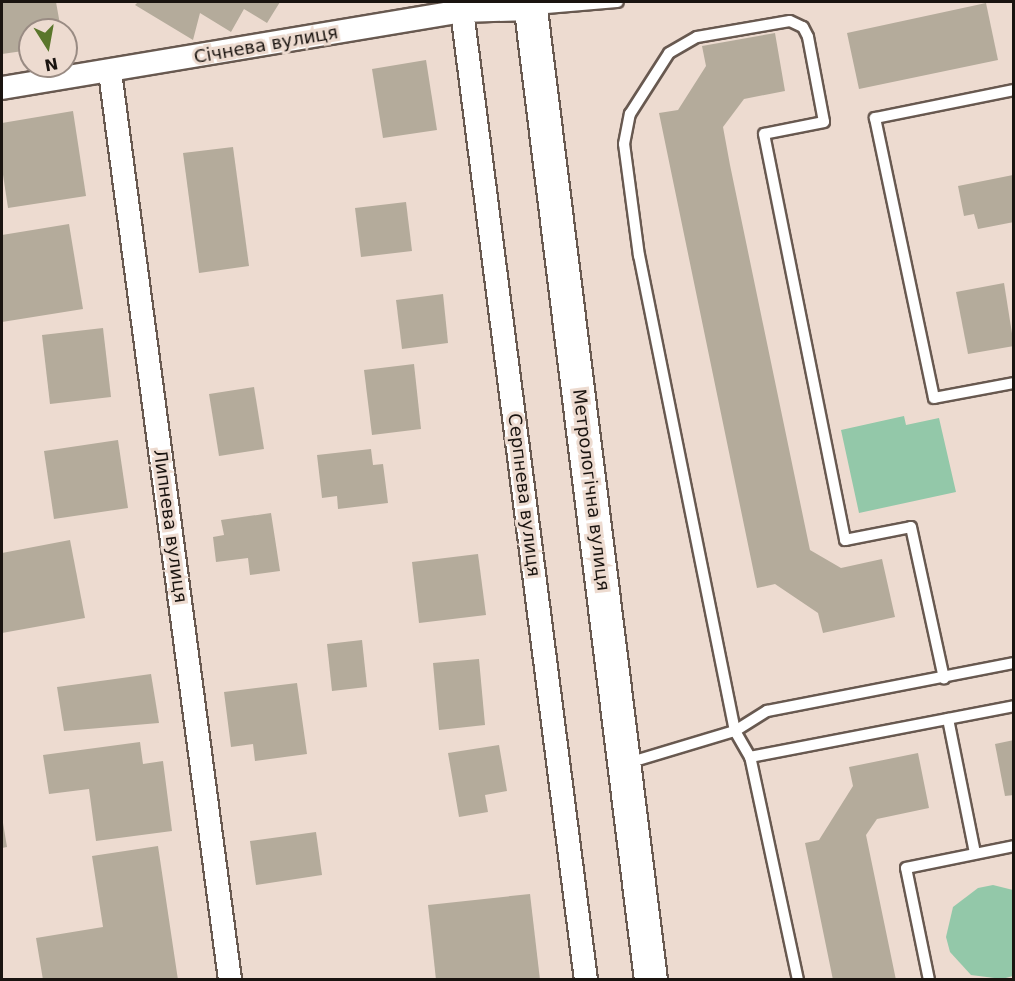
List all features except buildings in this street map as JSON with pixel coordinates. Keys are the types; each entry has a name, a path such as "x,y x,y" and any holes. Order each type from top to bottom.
{"street":[{"name":"Січнева вулиця","path":"2,88 110,72 462,11 530,5"},
{"name":"Метрологічна вулиця","path":"530,5 651,980"},
{"name":"Серпнева вулиця","path":"462,11 586,980"},
{"name":"Липнева вулиця","path":"110,72 230,980"}],"lane":[{"path":"530,5 618,2"},
{"path":"798,980 750,758 735,731 639,256 624,144 630,114 669,53 697,37 790,21 803,27 808,36 824,122 764,134 845,540 911,527 944,678"},
{"path":"1014,90 875,118 934,398 1014,382"},
{"path":"625,764 735,731 767,711 1014,663"},
{"path":"750,758 1014,706"},
{"path":"948,719 975,853"},
{"path":"929,980 906,868 1014,846"}],"green space":[{"path":"904,416 906,425 939,418 956,492 859,513 841,430"},
{"path":"993,885 1013,890 1013,976 1002,979 971,975 950,952 946,937 953,907 978,888"}]}
